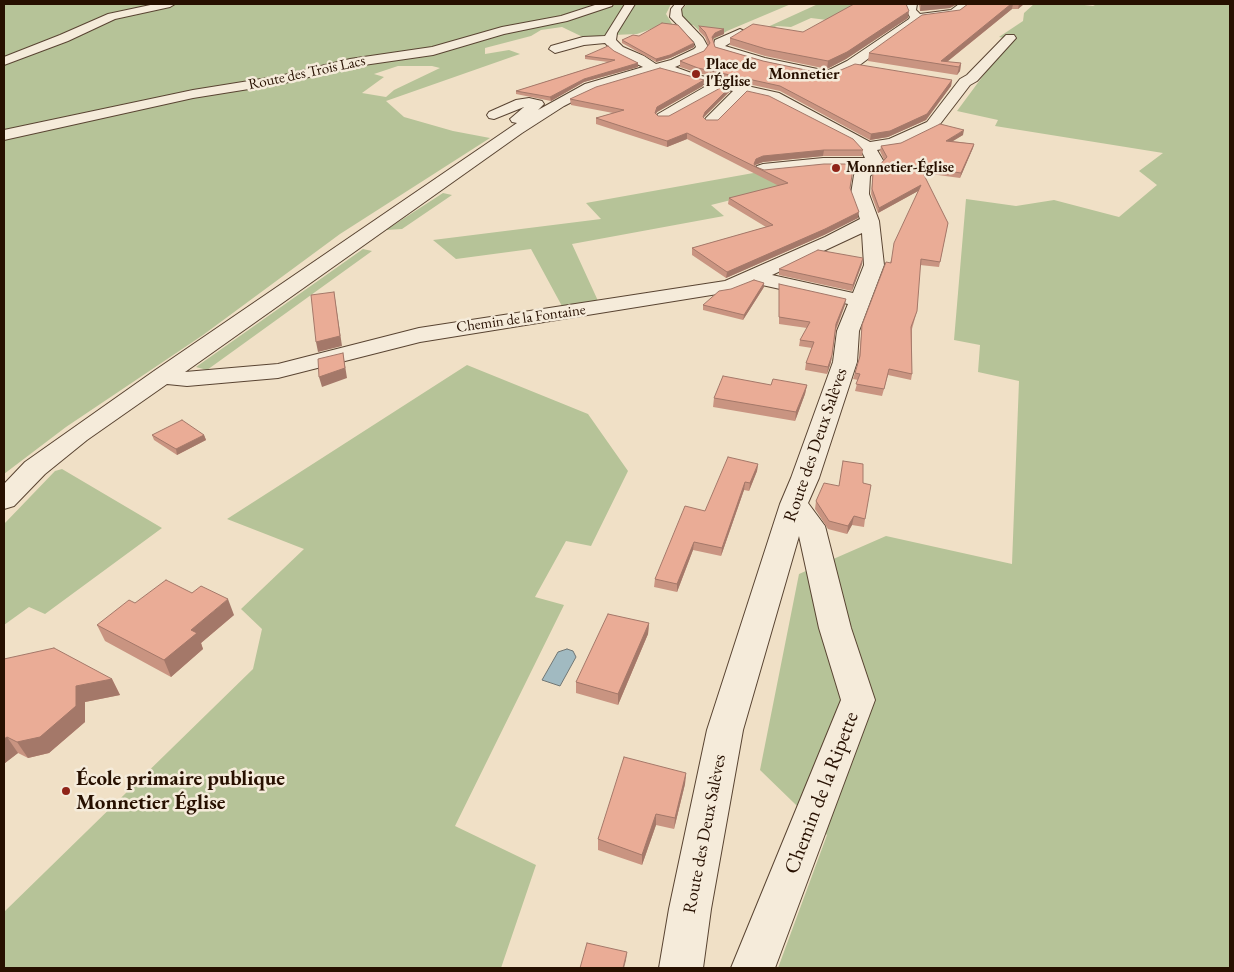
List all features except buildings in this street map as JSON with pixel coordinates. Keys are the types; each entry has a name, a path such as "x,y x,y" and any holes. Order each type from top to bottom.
{"street":[{"path":"4,61 64,38 112,16 170,4"},
{"name":"Route des Trois Lacs","path":"4,135 193,94 280,80 350,63 433,51 502,31 563,18 608,4"},
{"path":"630,4 611,33 611,43 620,50 658,68 723,86 742,90 781,93 797,107 858,140 872,155"},
{"path":"4,500 35,468 78,434 516,130 582,91 611,80 658,68 699,52 702,44 676,17 676,9 680,4"},
{"path":"912,4 911,10 916,17"},
{"path":"740,33 719,43 719,48 763,61 816,73 834,74 898,34 916,17 954,13 966,4"},
{"path":"763,169 823,163 848,164 872,155 932,125 965,82 972,78 1010,38"},
{"path":"555,49 583,41 610,39"},
{"path":"663,117 723,86 741,72 763,61"},
{"path":"852,64 868,67"},
{"path":"802,81 816,73"},
{"path":"948,80 965,82"},
{"path":"711,121 742,90"},
{"path":"494,114 521,102 537,104 513,123 516,130"},
{"path":"728,105 746,107"},
{"path":"774,114 797,107"},
{"name":"Route des Deux Salèves","path":"681,968 690,909 725,730 794,504 805,478 845,362 848,331 874,265 870,220 860,194 862,174 872,155"},
{"name":"Chemin de la Fontaine","path":"162,376 187,379 278,370 419,335 730,286 832,242 870,220"},
{"path":"753,277 861,301"},
{"name":"Chemin de la Ripette","path":"753,968 858,700 835,628 811,526 794,504"}],"green space":[{"path":"4,4 671,4 666,14 674,27 665,24 637,34 587,39 562,27 541,30 531,36 485,48 485,54 509,50 520,54 386,101 404,117 453,131 490,138 340,234 203,335 66,427 4,474","holes":["398,66 432,66 440,68 394,90 386,97 362,93 384,77 374,74"]},
{"path":"687,4 791,4 727,31 711,41 693,25 688,25 681,16 682,9"},
{"path":"818,4 858,4 827,20 811,18 791,27 777,26 765,31 761,30"},
{"path":"1034,4 1093,6 1097,4 1230,4 1230,968 778,968 827,835 760,770 799,574 886,536 1012,564 1019,381 978,372 980,345 954,340 966,199 1016,206 1054,200 1119,217 1157,185 1139,171 1163,153 995,126 998,120 957,111 991,65 1015,40 999,37 1023,21 1024,13"},
{"path":"759,172 783,187 711,205 724,216 572,244 599,303 563,308 531,249 456,259 433,240 601,219 586,203"},
{"path":"443,193 452,195 402,229 386,230"},
{"path":"363,249 372,251 207,370 196,367"},
{"path":"467,365 588,414 628,471 591,546 566,541 535,597 564,605 455,826 536,865 501,968 4,968 4,912 253,669 262,629 241,609 304,549 227,519"},
{"path":"62,469 162,528 45,614 29,607 4,625 4,524 55,471"}],"water":[{"path":"567,649 573,651 576,657 560,686 542,680 558,652"}],"place":[{"name":"Place de l'Église","path":"696,74"},
{"name":"Monnetier-Église","path":"836,168"},
{"name":"École primaire publique Monnetier Église","path":"66,791"}],"district":[{"name":"Monnetier","path":"804,75"}]}
